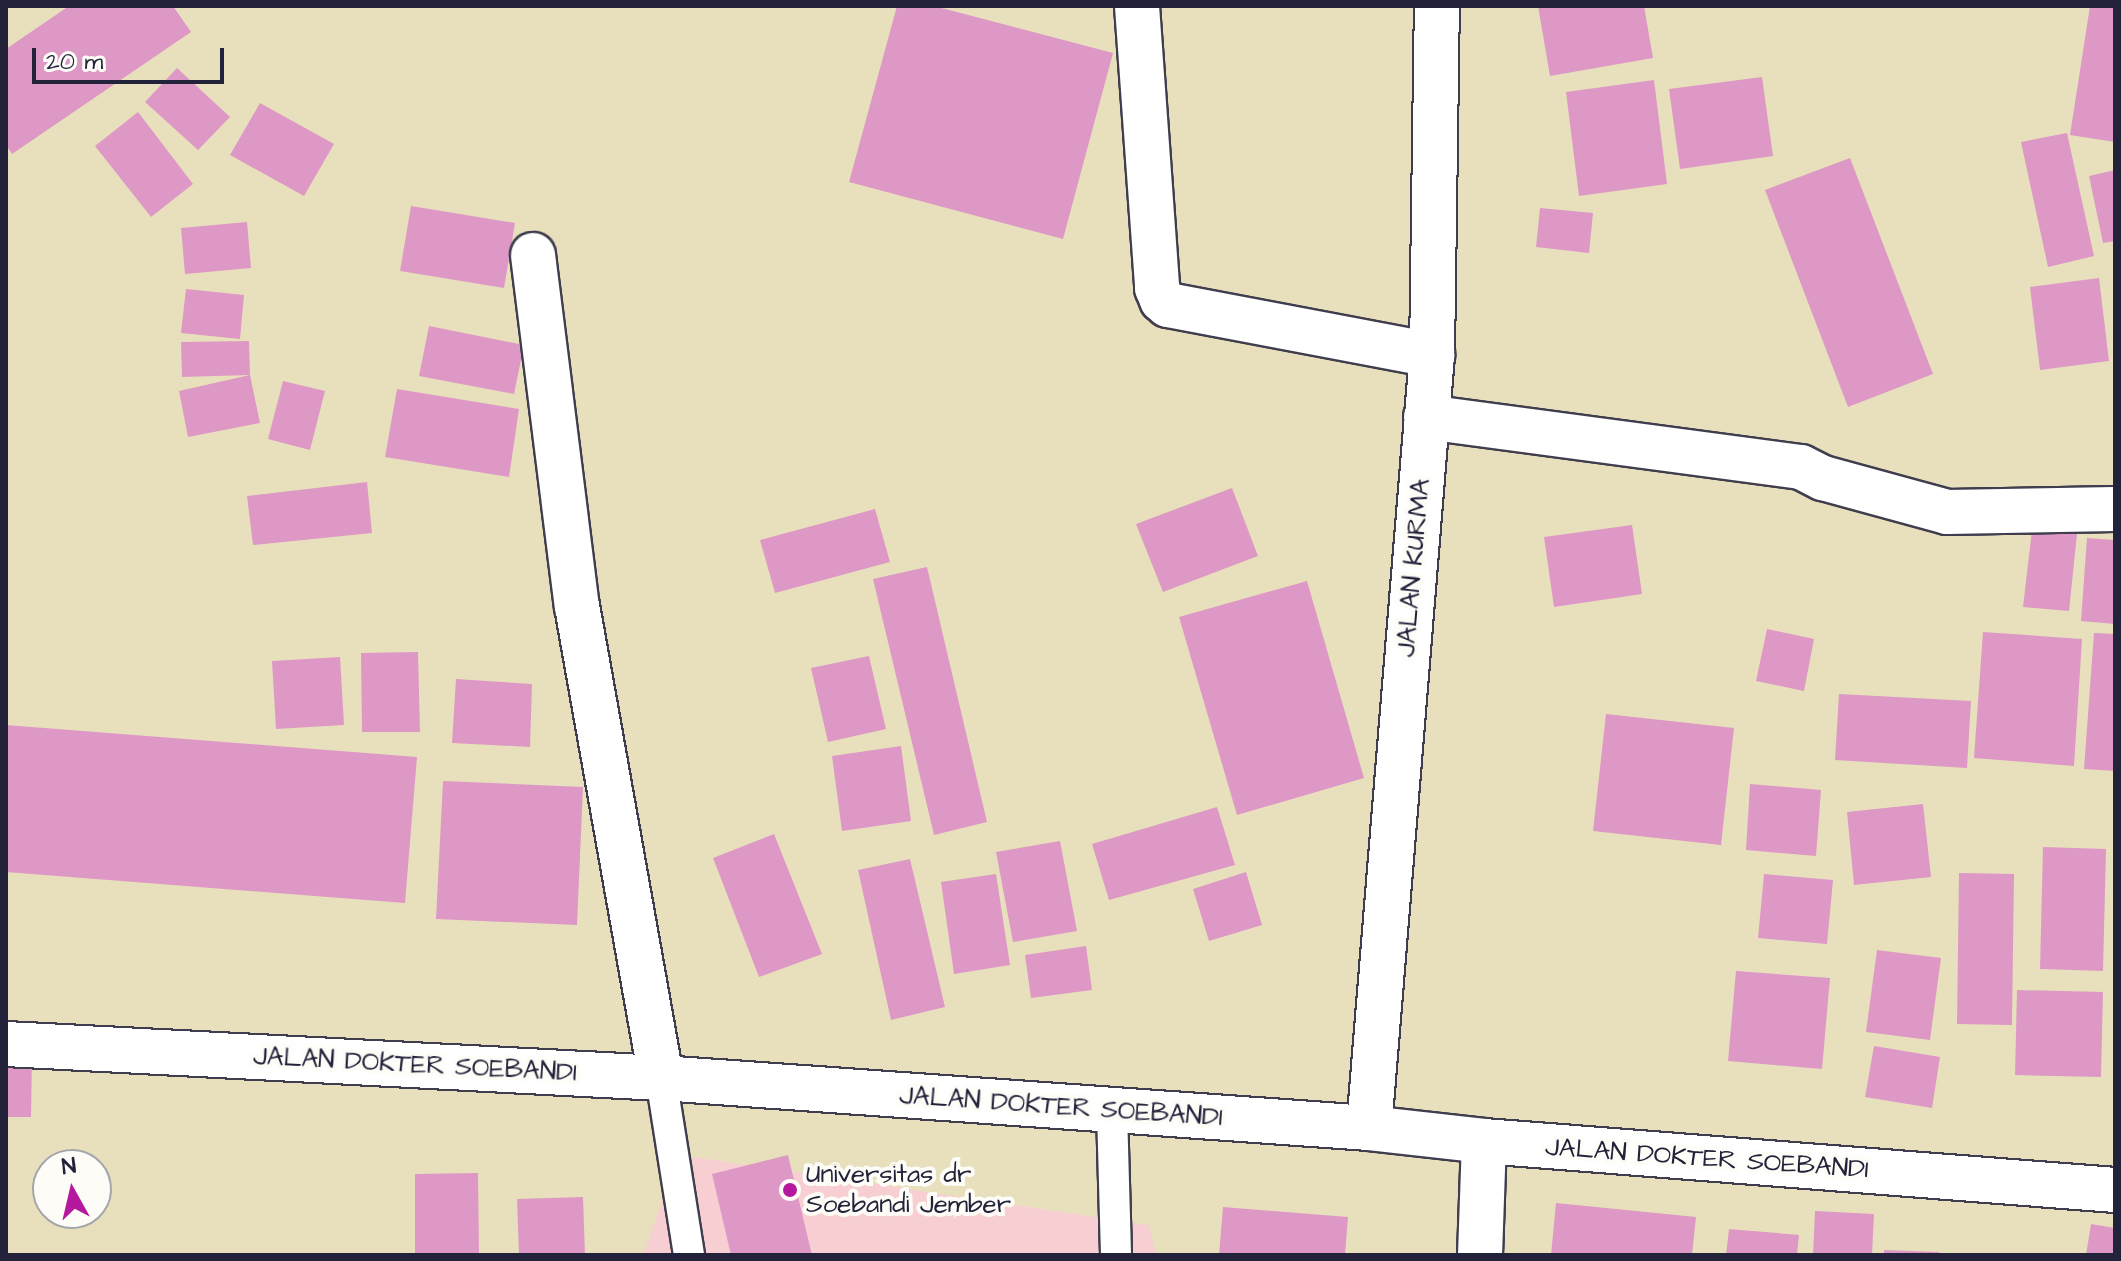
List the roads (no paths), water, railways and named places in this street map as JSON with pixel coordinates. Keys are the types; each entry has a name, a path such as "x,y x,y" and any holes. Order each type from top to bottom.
{"street":[{"path":"1137,6 1157,288 1162,300 1168,305 1432,355"},
{"name":"JALAN KURMA","path":"1369,1128 1432,355 1437,6"},
{"path":"533,255 577,606 661,1078"},
{"path":"1426,417 1801,467 1823,478 1947,512 2115,509"},
{"name":"JALAN DOKTER SOEBANDI","path":"6,1044 661,1078 1369,1128 1484,1141 2115,1190"},
{"path":"1480,1255 1484,1141"}],"lane":[{"path":"661,1078 689,1255"},
{"path":"1112,1111 1116,1255"}],"place":[{"name":"Universitas dr Soebandi Jember","path":"790,1190"}]}
